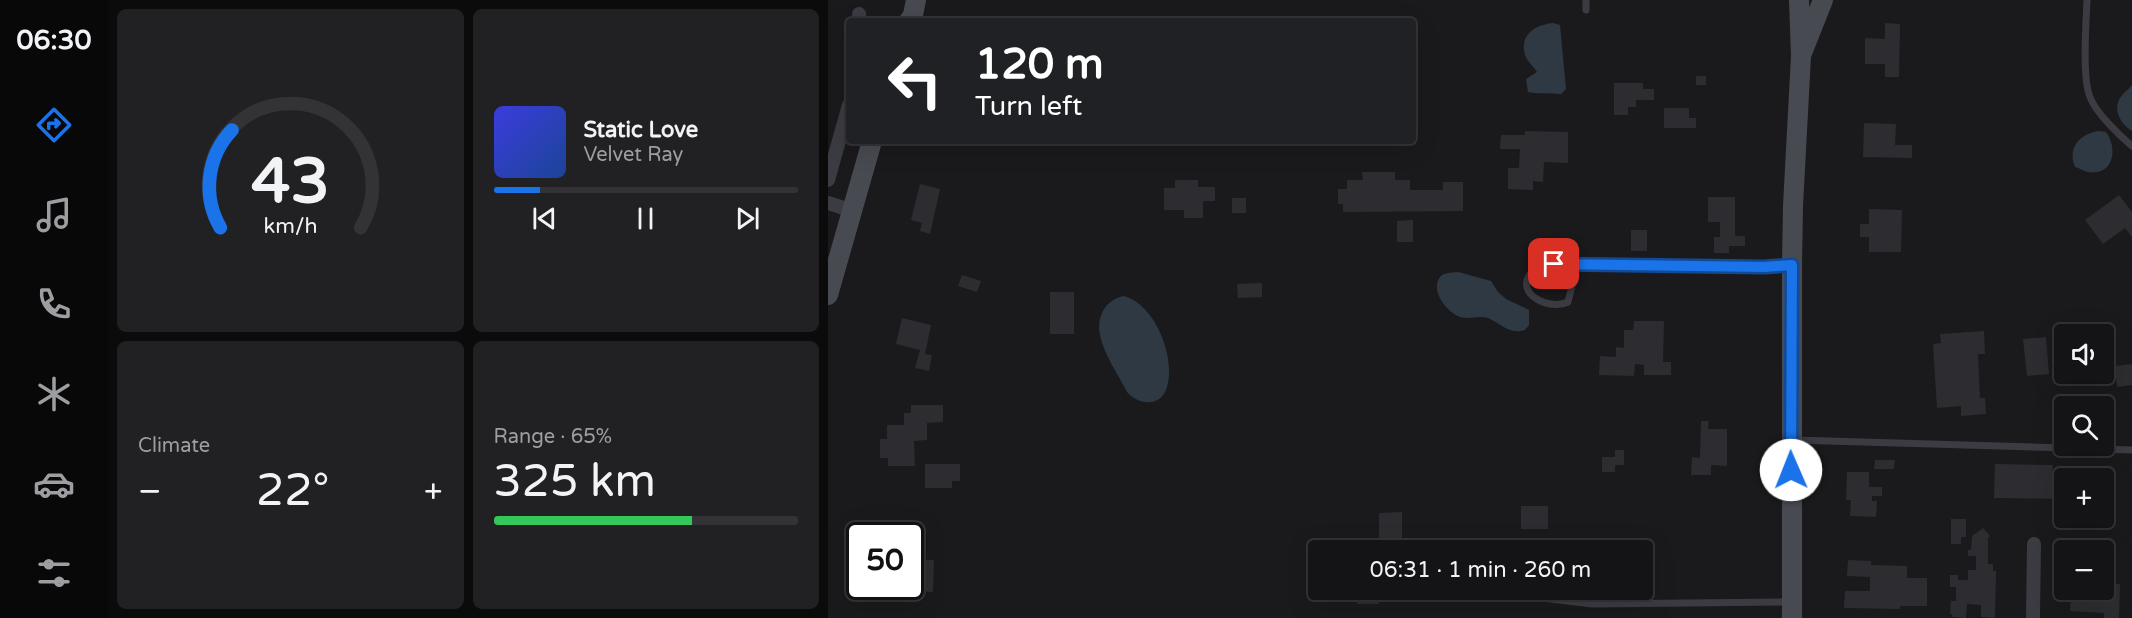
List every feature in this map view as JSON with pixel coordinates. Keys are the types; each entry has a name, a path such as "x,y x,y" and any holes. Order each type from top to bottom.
{"main road":[{"path":"904,18 906,0"},
{"path":"911,18 916,0"},
{"path":"1792,610 1792,265 1801,56 1799,0"},
{"path":"1801,56 1816,4 1831,0"},
{"path":"828,295 871,144"}],"street":[{"path":"828,180 846,116"},
{"path":"828,203 853,211"},
{"path":"2033,618 2034,544"}],"lane":[{"path":"1586,10 1587,0"},
{"path":"2087,0 2087,72 2090,98 2116,132 2132,146"},
{"path":"1571,265 1572,286 1568,302 1552,305 1532,296 1528,290 1531,272 1554,264 1764,267 1792,265"},
{"path":"1791,440 2132,450"},
{"path":"1559,600 1592,604 1792,610"}],"shaded area":[{"path":"1553,23 1560,25 1566,89 1561,94 1528,92 1526,79 1537,72 1525,55 1524,41 1535,28"},
{"path":"2132,85 2132,131 2123,123 2117,107 2121,97"},
{"path":"2098,131 2106,132 2110,138 2112,153 2108,165 2097,172 2088,172 2075,167 2073,154 2077,143 2086,135"},
{"path":"1458,272 1491,281 1506,299 1529,310 1529,325 1525,330 1511,330 1483,317 1462,317 1449,310 1438,294 1437,282 1444,274"},
{"path":"1124,296 1145,309 1154,320 1166,347 1169,375 1167,387 1164,394 1155,401 1143,402 1127,392 1102,342 1099,328 1101,316 1107,305"}],"building":[{"path":"1885,23 1900,24 1899,77 1885,77 1885,64 1865,64 1865,38 1885,39"},
{"path":"1696,76 1706,76 1706,85 1696,85"},
{"path":"1614,83 1643,83 1643,89 1654,89 1654,100 1636,100 1636,107 1628,107 1628,115 1614,115"},
{"path":"1664,108 1689,108 1689,118 1696,118 1696,128 1664,128"},
{"path":"1864,123 1896,124 1895,145 1912,145 1912,158 1863,157"},
{"path":"1525,131 1568,132 1568,163 1544,162 1543,182 1533,181 1533,190 1508,189 1508,168 1519,168 1520,149 1500,149 1501,135 1525,135"},
{"path":"1362,172 1395,172 1395,180 1410,180 1410,190 1443,190 1443,182 1463,182 1463,211 1343,212 1343,204 1338,204 1338,189 1347,189 1347,180 1363,180"},
{"path":"1175,180 1198,180 1198,187 1215,187 1215,201 1203,201 1203,218 1184,218 1184,210 1164,210 1164,188 1175,188"},
{"path":"920,184 940,189 930,234 920,231 922,223 911,220"},
{"path":"2119,195 2132,212 2132,237 2125,228 2103,244 2085,220"},
{"path":"1708,197 1735,197 1735,236 1745,236 1745,246 1729,246 1729,253 1714,253 1714,237 1720,237 1720,222 1708,222"},
{"path":"1232,198 1246,198 1246,213 1232,213"},
{"path":"1869,209 1902,210 1901,252 1869,252 1869,237 1860,237 1860,224 1869,224"},
{"path":"1413,220 1413,242 1397,242 1397,221"},
{"path":"1631,230 1647,230 1647,251 1631,251"},
{"path":"962,275 981,281 977,292 958,286"},
{"path":"1262,283 1262,297 1238,298 1237,284"},
{"path":"1050,292 1074,292 1074,334 1050,334"},
{"path":"902,318 931,325 925,354 932,355 929,371 915,368 920,350 896,344"},
{"path":"1634,321 1664,321 1663,362 1671,362 1671,375 1644,375 1644,365 1635,364 1634,376 1599,375 1600,356 1616,357 1616,347 1624,348 1624,330 1633,330"},
{"path":"1984,331 1985,354 1978,354 1980,398 1985,398 1986,414 1961,416 1961,406 1937,408 1933,344 1941,343 1940,334"},
{"path":"2046,337 2049,374 2027,376 2023,339"},
{"path":"2132,364 2132,385 2117,387 2115,366"},
{"path":"911,405 943,405 943,422 927,423 927,440 914,441 915,466 888,466 888,458 880,458 880,439 887,439 887,425 904,425 904,413 911,413"},
{"path":"1701,421 1709,421 1708,429 1727,429 1727,466 1711,465 1711,475 1691,475 1692,457 1700,458"},
{"path":"1615,450 1624,450 1624,465 1615,465 1615,472 1602,472 1602,457 1615,457"},
{"path":"1875,460 1895,460 1894,469 1874,469"},
{"path":"925,464 960,464 960,481 952,481 952,488 925,488"},
{"path":"1995,464 2053,465 2054,499 1994,498"},
{"path":"1847,472 1869,472 1869,487 1882,487 1882,496 1872,496 1872,501 1877,501 1876,517 1850,516 1851,500 1846,500"},
{"path":"1521,506 1548,506 1548,529 1521,529"},
{"path":"1402,512 1402,540 1379,540 1379,513"},
{"path":"1951,519 1966,519 1966,537 1961,537 1961,544 1951,544"},
{"path":"891,520 921,522 891,522"},
{"path":"1983,528 1990,536 1988,538 1988,564 1993,564 1993,571 1996,571 1995,618 1981,617 1981,605 1967,604 1966,618 1952,617 1950,614 1951,601 1956,601 1956,587 1950,587 1950,575 1958,575 1958,580 1968,580 1968,570 1976,570 1976,556 1968,556 1968,550 1971,550 1972,536"},
{"path":"924,560 934,560 933,592 924,592"},
{"path":"1848,560 1871,561 1871,565 1907,566 1907,578 1927,578 1927,606 1900,606 1900,609 1844,608 1845,591 1870,591 1870,577 1847,576"},
{"path":"2114,584 2120,584 2119,618 2104,618 2104,613 2070,611 2071,600 2114,600"},
{"path":"1357,600 1379,600 1379,604 1357,604"}],"route":[{"path":"1554,264 1651,267 1792,265 1791,470"}]}
